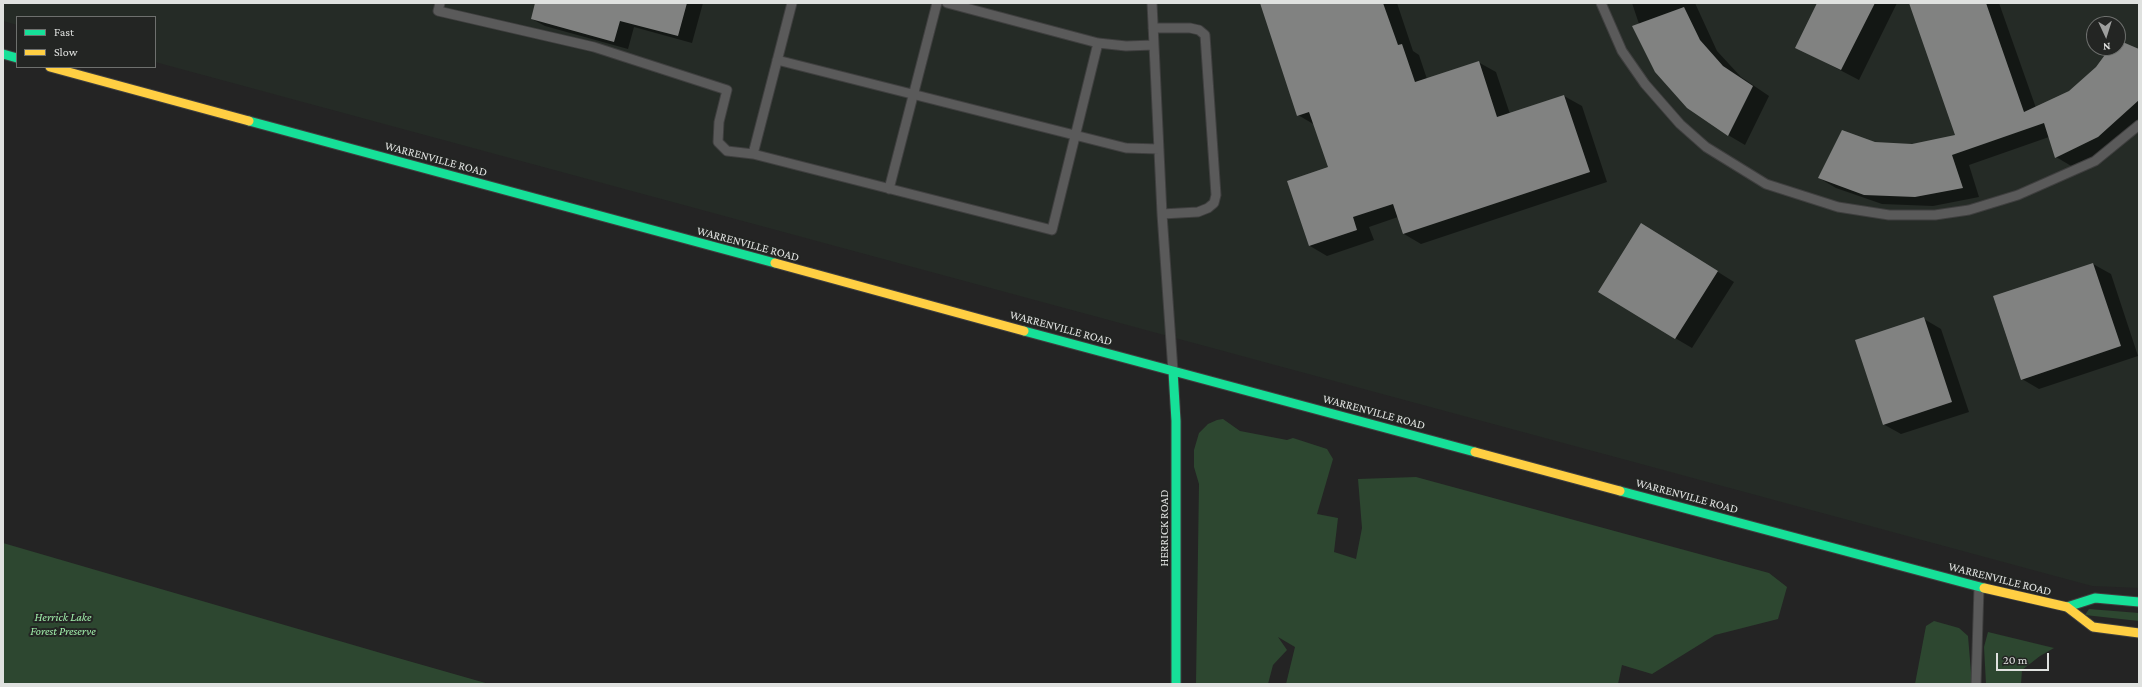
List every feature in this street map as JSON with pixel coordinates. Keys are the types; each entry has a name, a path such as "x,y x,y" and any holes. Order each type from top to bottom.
{"main road":[{"path":"3,54 16,58"},
{"name":"WARRENVILLE ROAD","path":"54,68 1979,587 2067,607 2093,627 2139,633"},
{"name":"HERRICK ROAD","path":"1174,371 1176,421 1176,684"},
{"path":"2067,607 2095,598 2139,602"}],"lane":[{"path":"440,3 438,10 594,47 727,90 718,122 718,142 726,151 753,154 1052,230 1098,43"},
{"path":"753,154 792,3"},
{"path":"889,189 937,3"},
{"path":"947,3 1098,43 1126,46 1154,45"},
{"path":"1152,3 1162,214 1174,371"},
{"path":"1600,3 1622,51 1645,84 1680,124 1706,147 1766,184 1838,207 1889,215 1935,215 1969,210 2018,195 2095,161 2139,125"},
{"path":"1153,28 1190,28 1199,30 1205,35 1216,195 1214,203 1208,208 1198,212 1162,214"},
{"path":"777,60 1126,148 1159,149"},
{"path":"1976,684 1979,587"}],"shaded area":[{"path":"3,3 2139,3 2139,588 2092,586 156,62 156,16 16,16 16,25 3,21"}],"green space":[{"path":"1223,419 1240,431 1287,440 1293,438 1327,449 1333,459 1317,514 1338,518 1334,552 1356,559 1362,528 1358,479 1416,477 1769,573 1787,587 1778,619 1715,635 1652,674 1622,665 1618,684 1286,684 1295,647 1278,637 1287,650 1273,665 1268,684 1196,684 1199,484 1194,467 1194,450 1199,433 1208,424"},
{"name":"Herrick Lake Forest Preserve","path":"3,543 391,656 489,684 3,684"},
{"path":"2089,609 2139,613 2139,621 2085,615"},
{"path":"1934,621 1959,628 1968,636 1972,684 1915,684 1926,626"},
{"path":"1988,632 2054,648 2040,656 2022,670 2021,684 1986,684 1984,647"}],"building":[{"path":"535,3 687,3 678,36 620,21 614,42 531,19"},
{"path":"1260,3 1383,3 1398,45 1402,44 1415,82 1479,61 1497,117 1564,95 1590,172 1403,234 1393,204 1353,217 1357,230 1309,246 1287,181 1328,167 1309,112 1297,116"},
{"path":"1817,3 1875,3 1841,70 1795,48"},
{"path":"1909,3 1986,3 2024,112 2069,91 2096,67 2104,56 2126,56 2126,43 2139,49 2139,100 2098,137 2055,158 2044,123 1952,155 1963,188 1915,197 1864,195 1818,178 1842,130 1875,142 1912,144 1955,135"},
{"path":"1684,7 1700,40 1723,66 1753,86 1728,136 1687,108 1655,72 1632,26"},
{"path":"1641,223 1718,271 1675,339 1598,292"},
{"path":"2093,263 2121,346 2021,380 1993,296"},
{"path":"1924,317 1952,402 1883,425 1855,340"}],"traffic: fast":[{"path":"3,54 16,58"},
{"path":"249,121 775,263"},
{"path":"1024,331 1475,452"},
{"path":"1173,371 1176,421 1176,684"},
{"path":"1620,491 1984,588"},
{"path":"2067,607 2095,598 2139,602"}],"traffic: slow":[{"path":"54,68 249,121"},
{"path":"775,263 1024,331"},
{"path":"1475,452 1620,491"},
{"path":"1984,588 2067,607 2093,627 2139,633"}]}
